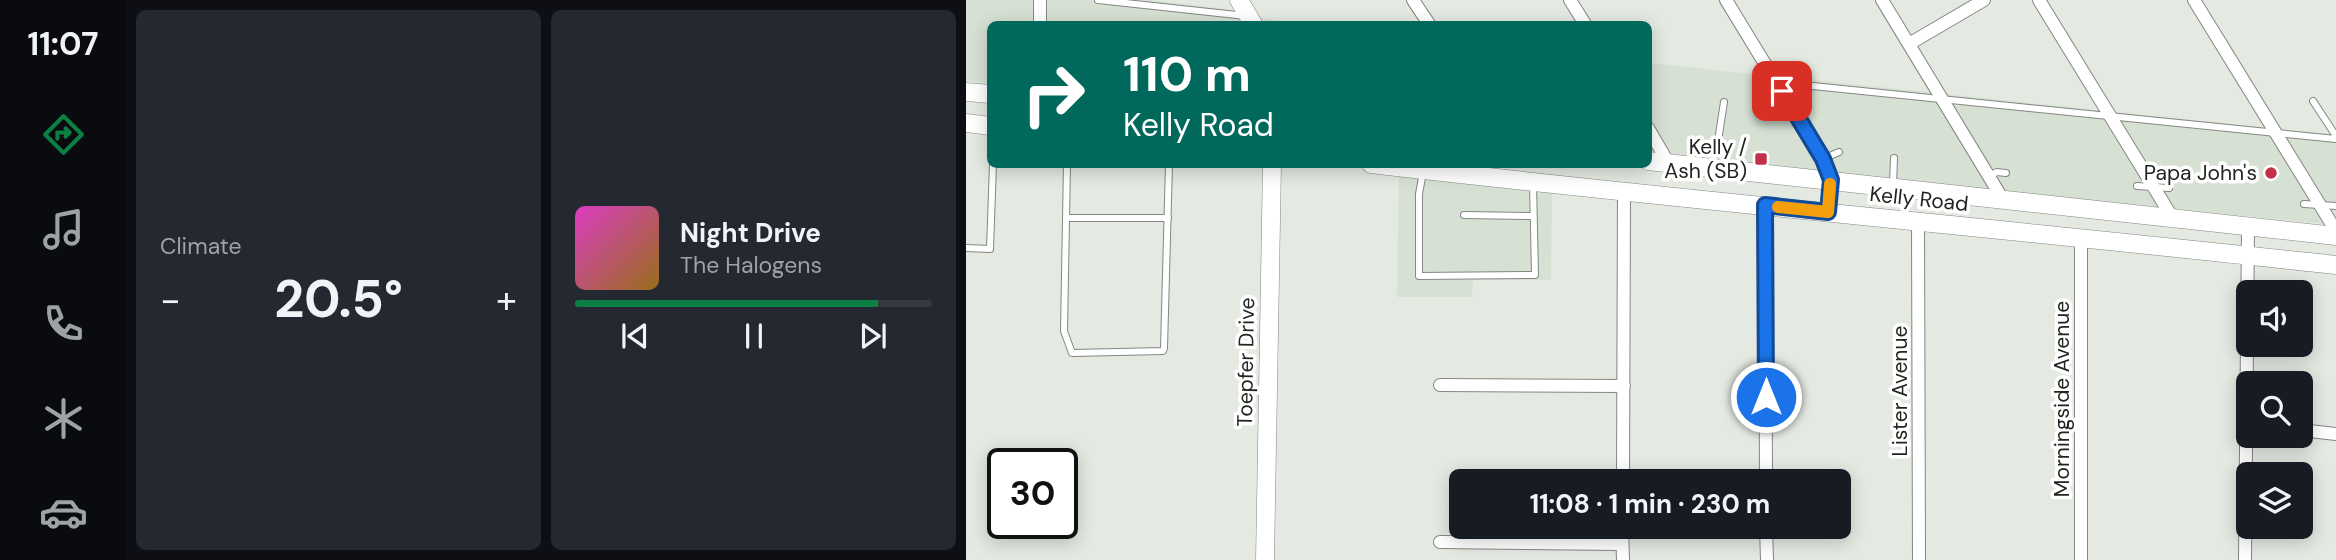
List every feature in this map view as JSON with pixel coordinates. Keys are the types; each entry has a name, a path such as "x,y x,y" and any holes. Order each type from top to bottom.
{"street":[{"path":"1040,0 1040,21"},
{"path":"1413,0 1427,21"},
{"path":"1570,0 1584,21"},
{"path":"1726,0 1823,159 1831,180 1828,212"},
{"path":"1882,0 2002,198"},
{"path":"1909,44 1984,0"},
{"path":"2039,0 2172,218"},
{"path":"2194,0 2336,234"},
{"path":"966,92 987,94"},
{"path":"966,123 987,126"},
{"path":"1652,135 1669,164"},
{"name":"Kelly Road","path":"1652,162 2248,227 2336,234"},
{"name":"Toepfer Drive","path":"1265,560 1272,168"},
{"name":"Kelly Road","path":"1430,168 1624,194 1765,205 2336,265"},
{"path":"1623,469 1624,194"},
{"path":"1765,205 1766,469"},
{"name":"Lister Avenue","path":"1918,222 1919,560"},
{"path":"2246,371 2248,227"},
{"name":"Morningside Avenue","path":"2081,238 2081,560"},
{"path":"1440,385 1624,386"},
{"path":"2313,431 2336,434"},
{"path":"2245,560 2246,448"},
{"path":"1622,539 1623,560"},
{"path":"1766,539 1767,560"},
{"path":"1440,542 1622,544"}],"lane":[{"path":"1098,0 1244,8"},
{"path":"1782,91 1793,84 2336,138"},
{"path":"2313,101 2336,138"},
{"path":"1718,141 1724,102"},
{"path":"1823,159 1839,152"},
{"path":"1893,187 1894,158"},
{"path":"966,248 990,249 993,168"},
{"path":"1067,168 1064,331 1072,354 1163,351 1169,168"},
{"path":"1423,168 1419,194 1419,276 1535,275 1533,183"},
{"path":"1989,176 1997,172 2007,173"},
{"path":"2137,186 2168,188"},
{"path":"2304,204 2336,205"},
{"path":"1464,215 1532,216"},
{"path":"1066,218 1168,218"}],"shaded area":[{"path":"966,0 1148,0 1227,9 1286,21 987,21 987,83 966,81"},
{"path":"1652,63 2336,135 2336,225 1652,152"},
{"path":"1399,173 1552,189 1551,280 1473,280 1472,297 1397,297"}],"slow traffic":[{"path":"1778,207 1828,212 1830,184"}],"place":[{"name":"Kelly / Ash (SB)","path":"1761,159"},
{"name":"Papa John's","path":"2271,173"}],"route":[{"path":"1766,397 1765,205 1828,212 1831,180 1823,159 1782,91"}]}
